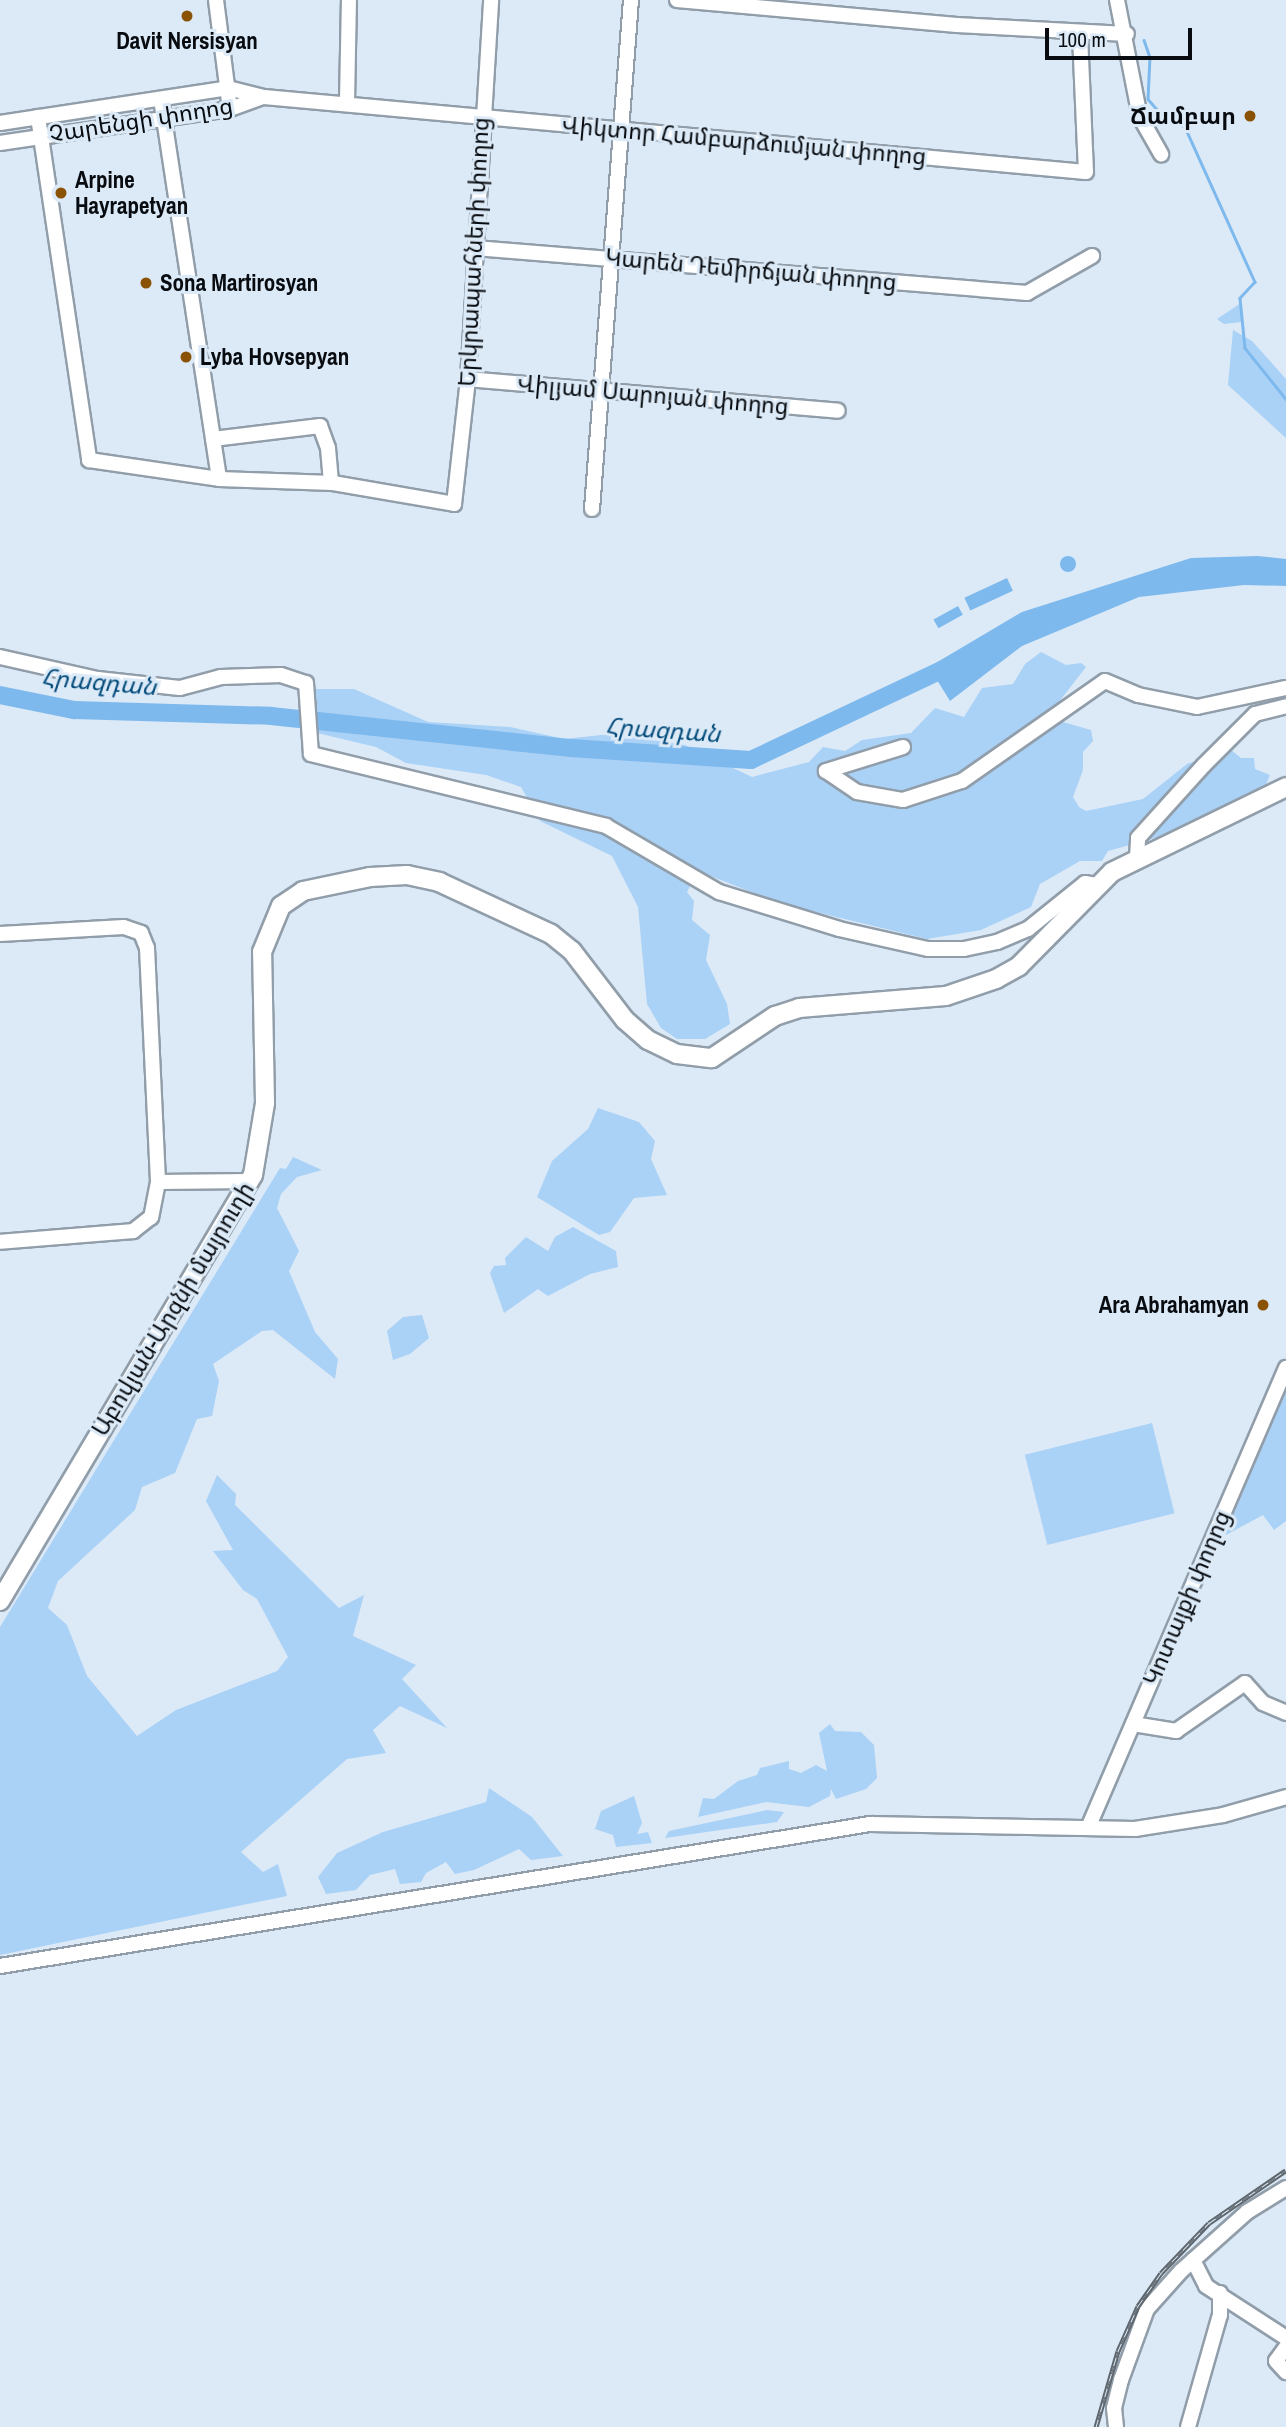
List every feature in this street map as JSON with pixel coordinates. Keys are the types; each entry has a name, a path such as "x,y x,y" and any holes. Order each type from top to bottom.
{"main road":[{"name":"Աբովյան-Արզնի մայրուղի","path":"0,1601 250,1181 265,1103 262,952 281,906 303,891 407,875 439,882 551,934 572,951 625,1020 648,1040 685,1056 712,1058 775,1016 799,1008 946,996 996,979 1020,966 1096,885 1137,859 1286,787"}],"street":[{"path":"216,0 230,110"},
{"path":"347,102 349,0"},
{"name":"Երկրապահների փողոց","path":"331,483 454,504 468,379 481,118 491,0"},
{"path":"592,509 610,259 624,129 631,0"},
{"path":"677,0 1080,33 1127,34"},
{"path":"1117,0 1127,34 1140,117 1161,154"},
{"name":"Վիկտոր Համբարձումյան փողոց","path":"264,97 347,102 481,118 1086,172 1080,33"},
{"name":"Չարենցի փողոց","path":"0,123 228,88 264,97"},
{"name":"Չարենցի փողոց","path":"0,143 230,110 264,97"},
{"path":"161,99 219,480"},
{"path":"38,117 89,460 219,480 331,483 328,448 320,426 213,439"},
{"name":"Կարեն Դեմիրճյան փողոց","path":"475,248 1027,293 1092,256"},
{"name":"Վիլյամ Սարոյան փողոց","path":"468,379 601,393 838,411"},
{"path":"0,657 98,679 180,688 221,677 281,675 306,683 311,754 606,826 719,892 839,929 928,949 964,949 997,942 1028,929 1084,883 1096,885"},
{"path":"903,747 826,771 858,792 903,800 962,781 1105,681 1138,695 1197,707 1286,688"},
{"path":"1137,859 1138,838 1204,765 1255,713 1286,706"},
{"path":"0,934 124,927 141,933 147,948 158,1182 151,1217 134,1231 0,1242"},
{"path":"158,1182 250,1181"},
{"name":"Կոտայքի փողոց","path":"1088,1828 1286,1368"},
{"path":"1133,1724 1176,1731 1245,1683 1263,1703 1286,1713"},
{"path":"0,1966 870,1824 1088,1828 1180,1825 1286,1797"},
{"path":"1116,2427 1114,2409 1121,2380 1147,2309 1193,2260 1247,2212 1286,2188"},
{"path":"1193,2260 1206,2286 1286,2338"},
{"path":"1188,2427 1220,2315 1220,2293"},
{"path":"1286,2347 1276,2361 1286,2372"}],"shaded area":[{"path":"1241,303 1241,322 1224,324 1217,319"},
{"path":"1233,330 1252,341 1286,379 1286,438 1228,385"},
{"path":"1065,556 1071,556 1076,564 1074,570 1065,572 1060,567 1060,561"},
{"path":"1258,556 1286,559 1286,586 1244,585 1139,597 1022,646 950,701 929,667 1022,612 1191,558"},
{"path":"1007,578 1013,591 970,611 964,598"},
{"path":"958,606 963,615 938,628 934,620"},
{"path":"1041,652 1066,665 1081,663 1086,667 1058,703 1063,722 1091,730 1093,741 1083,752 1083,770 1073,797 1079,807 1086,811 1143,799 1187,764 1230,749 1241,758 1254,758 1255,769 1270,775 1264,789 1166,835 1108,851 1102,861 1080,861 1040,884 1031,907 981,930 927,939 779,903 698,871 687,892 694,901 692,920 710,935 706,960 727,1004 730,1024 705,1039 677,1039 661,1028 647,1004 638,907 612,856 540,821 521,787 486,775 406,763 376,747 317,733 311,699 313,689 354,689 428,722 510,727 564,739 611,734 685,745 752,777 809,762 823,747 845,751 862,740 911,733 935,708 964,717 982,688 1013,684 1025,664"},
{"path":"598,1108 639,1122 655,1141 651,1159 667,1195 634,1198 610,1232 599,1235 537,1197 552,1161 588,1129"},
{"path":"293,1157 322,1170 297,1177 281,1194 277,1208 299,1251 289,1271 315,1332 338,1359 335,1379 273,1330 262,1331 213,1364 219,1381 212,1416 197,1419 175,1473 142,1487 135,1510 58,1581 48,1608 67,1625 87,1676 137,1736 176,1710 277,1671 288,1657 257,1599 243,1590 213,1551 233,1550 206,1501 217,1475 236,1494 235,1505 339,1608 364,1595 353,1636 416,1665 402,1679 447,1728 400,1706 373,1730 386,1753 347,1759 241,1852 263,1872 278,1864 287,1896 0,1955 0,1627 280,1168 286,1169"},
{"path":"573,1227 616,1251 618,1267 590,1274 548,1296 538,1289 504,1313 490,1273 494,1266 506,1265 505,1258 526,1237 548,1251 555,1237"},
{"path":"422,1315 429,1338 410,1354 393,1360 387,1331 403,1317"},
{"path":"1286,1389 1286,1521 1274,1530 1263,1515 1224,1536"},
{"path":"1152,1423 1174,1513 1047,1545 1025,1455"},
{"path":"830,1724 835,1731 861,1732 874,1745 877,1778 866,1789 836,1799 831,1789 830,1796 809,1807 766,1802 698,1817 703,1798 714,1799 738,1781 757,1775 760,1768 789,1761 789,1769 801,1773 816,1765 827,1771 819,1733"},
{"path":"489,1788 532,1817 563,1856 531,1860 519,1849 474,1870 455,1874 446,1862 426,1873 421,1882 400,1884 395,1869 370,1875 356,1890 326,1894 318,1877 337,1853 383,1832 486,1802"},
{"path":"634,1796 642,1823 637,1834 648,1832 652,1843 616,1847 613,1835 595,1829 601,1811"},
{"path":"767,1810 784,1812 777,1822 665,1838 669,1831"}],"waterway":[{"path":"1144,40 1150,57 1148,99 1161,114 1185,127 1255,282 1240,298 1245,348 1286,399"},
{"name":"Հրազդան","path":"0,695 74,710 271,716 571,748 751,760 954,664"}],"railway":[{"path":"1096,2427 1118,2351 1138,2306 1161,2273 1209,2223 1286,2170"}],"place":[{"name":"Davit Nersisyan","path":"187,16"},
{"name":"Ճամբար","path":"1250,116"},
{"name":"Arpine Hayrapetyan","path":"61,193"},
{"name":"Sona Martirosyan","path":"146,283"},
{"name":"Lyba Hovsepyan","path":"186,357"},
{"name":"Ara Abrahamyan","path":"1263,1305"}]}
